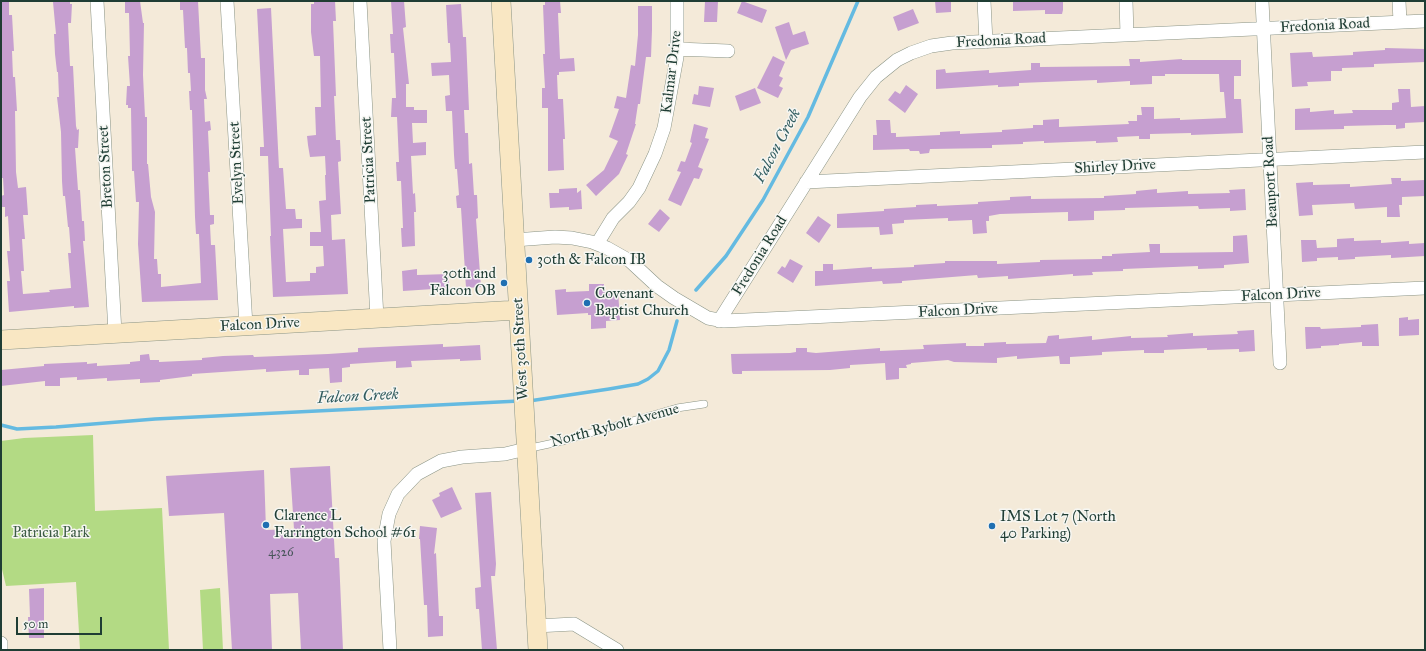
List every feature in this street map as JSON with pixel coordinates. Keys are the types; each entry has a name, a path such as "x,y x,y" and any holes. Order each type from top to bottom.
{"main road":[{"name":"West 30th Street","path":"501,1 538,650"},
{"name":"Falcon Drive","path":"1,340 518,310"}],"street":[{"name":"Breton Street","path":"97,1 115,333"},
{"name":"Evelyn Street","path":"227,1 246,326"},
{"name":"Patricia Street","path":"360,1 377,318"},
{"name":"Kalmar Drive","path":"597,244 613,218 635,194 655,154 669,110 677,49 677,1"},
{"path":"984,1 986,42"},
{"path":"1126,1 1127,35"},
{"name":"Beauport Road","path":"1262,1 1280,363"},
{"path":"1399,1 1400,22"},
{"name":"Fredonia Road","path":"719,321 860,97 876,77 902,58 932,46 986,42 1425,21"},
{"path":"677,49 728,51"},
{"name":"Shirley Drive","path":"806,182 1425,152"},
{"name":"Falcon Drive","path":"514,240 561,237 597,244 630,261 657,286 674,298 708,318 719,321 1425,288"},
{"path":"390,650 384,540 388,514 398,494 417,474 441,461 462,457 505,454 526,449"},
{"path":"536,626 574,624 617,650"},
{"path":"1,643 1,650"}],"lane":[{"name":"North Rybolt Avenue","path":"526,449 563,441 677,408 704,404"}],"green space":[{"name":"Patricia Park","path":"93,435 95,511 162,508 169,650 80,650 76,582 6,586 1,565 1,441 24,438"},
{"path":"220,588 223,650 203,650 200,590"}],"building":[{"path":"1,1 9,1 9,15 12,15 14,51 12,51 13,77 15,77 17,111 15,111 16,172 18,188 26,187 28,215 23,215 25,239 22,239 24,271 21,271 23,294 50,292 49,290 71,288 68,253 71,253 69,227 65,196 63,196 62,181 61,132 57,97 59,97 58,72 55,54 54,34 56,34 53,2 70,1 70,4 72,4 71,23 68,23 70,66 73,66 76,126 77,130 79,129 78,148 75,148 78,190 80,190 82,221 84,221 85,241 83,241 89,307 74,308 74,306 9,312 7,281 10,281 7,251 10,251 8,216 5,217 5,207 2,207 1,196 4,195 3,178 1,178"},
{"path":"125,1 140,1 144,23 143,75 145,117 147,117 147,164 151,197 155,212 154,259 157,259 158,274 161,274 161,287 201,283 199,234 196,234 195,217 192,110 190,110 189,91 191,91 190,73 188,73 187,48 185,48 183,10 180,10 180,1 198,1 201,58 205,58 205,90 207,99 204,99 205,122 210,121 211,130 208,131 210,172 208,172 210,215 214,215 214,224 210,225 211,245 215,245 218,300 142,302 138,244 139,202 136,202 134,171 132,171 131,108 128,108 128,105 126,105 127,86 130,86 128,56 130,56 129,13 125,13"},
{"path":"314,1 335,1 336,21 333,21 336,96 334,96 336,140 340,140 341,161 338,162 341,214 331,215 332,240 345,239 348,294 273,297 268,156 260,156 260,147 264,147 257,9 271,8 279,168 283,168 286,209 295,209 296,219 302,219 302,228 283,229 286,282 310,281 310,273 316,273 316,267 324,266 323,246 310,246 310,232 321,232 319,201 326,200 325,156 310,157 307,136 316,135 315,107 321,107 320,56 314,56 311,32 311,4 314,4"},
{"path":"391,1 404,1 406,27 403,28 409,84 406,84 406,107 414,107 414,110 427,110 427,123 412,123 413,143 426,142 426,155 411,156 413,194 415,193 416,212 414,212 415,246 402,247 401,228 403,228 401,181 397,181 396,162 399,162 397,117 391,117 392,98 396,98 394,53 391,53 390,34 393,34"},
{"path":"545,1 560,1 561,13 558,13 560,59 574,58 575,71 559,72 559,75 557,75 558,99 563,99 565,139 563,139 564,170 548,171 548,108 542,108 542,88 545,88 543,5 545,5"},
{"path":"705,1 718,1 717,22 704,22"},
{"path":"742,1 767,10 762,23 737,13"},
{"path":"935,1 951,1 951,12 936,13"},
{"path":"1013,1 1063,1 1063,10 1062,14 1045,14 1045,10 1013,11"},
{"path":"461,4 463,37 466,37 469,110 464,110 465,133 468,133 469,164 472,163 474,195 477,195 478,218 476,219 481,287 466,288 461,208 457,208 456,196 459,195 457,169 455,169 452,111 446,111 445,96 450,95 449,75 432,76 431,63 451,62 450,43 448,43 446,5"},
{"path":"638,6 652,6 651,57 646,57 640,104 638,104 636,124 626,154 628,155 619,174 596,196 586,185 604,170 618,141 609,137 619,109 614,108 617,96 626,98 631,65 635,66 638,35"},
{"path":"913,9 919,23 898,31 893,17"},
{"path":"789,22 793,35 805,31 809,44 791,50 786,60 775,27"},
{"path":"1385,48 1425,49 1425,62 1374,64 1374,67 1342,68 1342,71 1331,71 1331,81 1307,82 1308,86 1292,87 1290,53 1312,52 1313,57 1353,55 1353,52 1385,50"},
{"path":"773,56 785,62 779,76 783,78 779,86 783,88 778,98 757,88"},
{"path":"1129,59 1140,59 1140,62 1182,59 1241,60 1241,76 1234,76 1234,99 1241,99 1243,133 1191,135 1191,133 1150,134 1150,139 1139,139 1139,136 1117,137 1118,142 1096,143 1096,141 1044,143 1044,141 1023,142 1023,144 992,145 992,148 930,149 929,153 920,154 919,151 910,151 909,149 873,150 873,135 877,135 876,120 890,120 891,133 896,133 896,137 940,135 940,132 960,131 960,134 1002,132 1002,130 1033,128 1033,125 1043,125 1043,120 1059,119 1059,127 1129,124 1128,121 1137,121 1137,115 1142,115 1141,107 1154,107 1154,119 1180,118 1180,120 1226,118 1224,92 1220,92 1219,74 1165,74 1165,76 1152,76 1152,84 1130,85 1130,81 1097,83 1097,80 1019,83 1019,86 998,87 998,85 936,89 936,70 945,69 946,73 989,70 989,73 1031,70 1031,63 1040,63 1040,67 1130,66"},
{"path":"906,85 918,94 905,113 888,100 895,91 900,94"},
{"path":"699,86 714,88 710,107 692,104 694,94 698,95"},
{"path":"755,88 761,103 740,111 735,96"},
{"path":"1398,89 1410,89 1411,107 1425,106 1425,122 1405,123 1405,128 1396,129 1396,125 1385,125 1344,126 1344,129 1295,130 1295,109 1310,108 1310,112 1334,110 1334,114 1353,113 1352,110 1392,110 1392,103 1399,102"},
{"path":"694,124 708,128 705,138 709,139 698,167 703,169 699,179 694,178 681,206 668,200 681,172 677,171 681,161 685,162 692,143 690,142"},
{"path":"1391,178 1401,178 1401,181 1425,180 1425,196 1402,197 1402,205 1399,205 1400,217 1387,217 1387,207 1355,209 1354,203 1312,205 1313,215 1299,216 1296,183 1313,182 1313,185 1350,184 1350,187 1392,184"},
{"path":"577,188 577,193 581,190 582,209 569,210 569,207 550,208 549,193 559,193 559,189"},
{"path":"1157,189 1157,193 1188,191 1188,194 1230,193 1229,190 1245,189 1246,210 1230,211 1230,208 1199,209 1198,206 1125,208 1125,210 1094,211 1094,220 1068,221 1068,212 1000,214 989,216 989,221 986,221 987,233 973,234 972,220 948,221 948,218 904,220 904,223 892,224 893,234 880,235 879,227 837,228 837,214 884,211 884,209 916,207 916,205 937,204 937,206 978,204 978,202 1010,200 1010,197 1031,196 1031,199 1104,198 1104,196 1136,194 1136,191"},
{"path":"660,209 670,218 659,232 648,224"},
{"path":"818,216 831,225 819,243 806,233"},
{"path":"1247,235 1249,263 1224,265 1224,268 1198,269 1198,266 1123,269 1123,271 1092,272 1093,275 1073,276 1073,274 1008,279 1008,276 978,278 977,275 902,281 902,283 883,284 882,281 815,286 815,271 823,271 823,264 833,264 833,270 872,267 872,269 914,267 914,265 945,263 945,261 997,261 997,264 1040,262 1040,260 1102,259 1102,256 1112,256 1112,254 1150,252 1149,244 1160,244 1160,253 1233,252 1233,236"},
{"path":"1354,238 1354,241 1381,240 1381,243 1409,241 1409,244 1425,243 1425,256 1391,258 1391,255 1355,257 1355,259 1338,260 1338,257 1317,258 1317,261 1302,262 1301,240 1316,240 1317,248 1337,247 1337,239"},
{"path":"790,259 803,266 793,283 777,273 782,266 785,268"},
{"path":"417,269 417,275 449,274 449,288 403,291 402,271"},
{"name":"Covenant Baptist Church","path":"589,284 604,284 604,292 618,291 620,320 606,321 606,328 591,329 591,315 588,315 588,313 557,315 555,290 566,289 566,292 589,291"},
{"path":"1408,317 1408,320 1419,319 1419,335 1399,336 1399,318"},
{"path":"1378,324 1379,346 1362,346 1362,342 1306,349 1305,327 1320,327 1321,329 1361,327 1361,325"},
{"path":"1254,330 1255,351 1239,352 1239,349 1207,350 1207,348 1164,350 1164,353 1144,353 1144,350 1102,352 1102,355 1070,357 1070,364 1060,364 1059,356 1017,359 1017,356 997,358 997,363 954,362 948,360 911,363 906,365 907,368 899,368 899,379 886,380 885,363 850,365 850,368 830,370 742,371 742,374 733,374 732,372 731,354 790,353 796,352 796,348 807,348 807,352 816,353 880,348 880,351 924,349 923,345 966,343 966,346 984,346 984,343 1046,343 1048,336 1059,335 1059,339 1092,336 1092,340 1131,336 1131,338 1168,337 1167,335 1193,333 1193,336 1238,334 1237,331"},
{"path":"443,344 443,347 480,345 481,360 460,361 460,359 411,361 412,367 396,368 396,361 350,364 350,367 342,368 342,382 330,383 329,368 309,369 309,375 299,375 299,370 266,372 266,369 192,374 192,376 160,380 160,382 140,383 140,379 107,381 107,378 77,380 77,377 60,378 60,386 45,386 45,381 1,386 1,370 44,366 44,364 87,362 87,364 97,363 97,366 130,364 130,362 140,361 140,355 149,354 150,360 159,360 159,362 202,360 202,358 223,356 253,355 254,357 328,354 358,352 358,348"},
{"path":"330,466 335,558 339,558 343,650 301,650 298,593 270,594 272,650 232,650 224,513 169,516 166,476 264,470 266,530 294,529 290,468"},
{"path":"452,487 462,509 441,518 432,500 440,496 439,493"},
{"path":"491,492 496,564 495,576 491,576 497,650 482,650 479,609 476,609 475,588 481,587 475,493"},
{"path":"420,526 437,528 434,554 436,553 439,616 443,616 443,636 428,637 427,605 424,605 419,539"},
{"path":"44,588 44,638 29,638 29,589"}],"waterway":[{"name":"Falcon Creek","path":"696,290 726,256 763,200 808,117 858,1"},
{"name":"Falcon Creek","path":"529,401 638,384 648,379 658,371 669,350 677,321"},
{"name":"Falcon Creek","path":"1,425 17,429 155,419 519,401"}],"place":[{"name":"30th & Falcon IB","path":"529,260"},
{"name":"30th and Falcon OB","path":"504,283"},
{"name":"Covenant Baptist Church","path":"587,303"},
{"name":"Clarence L Farrington School #61","path":"266,525"},
{"name":"IMS Lot 7 (North 40 Parking)","path":"992,526"}]}
